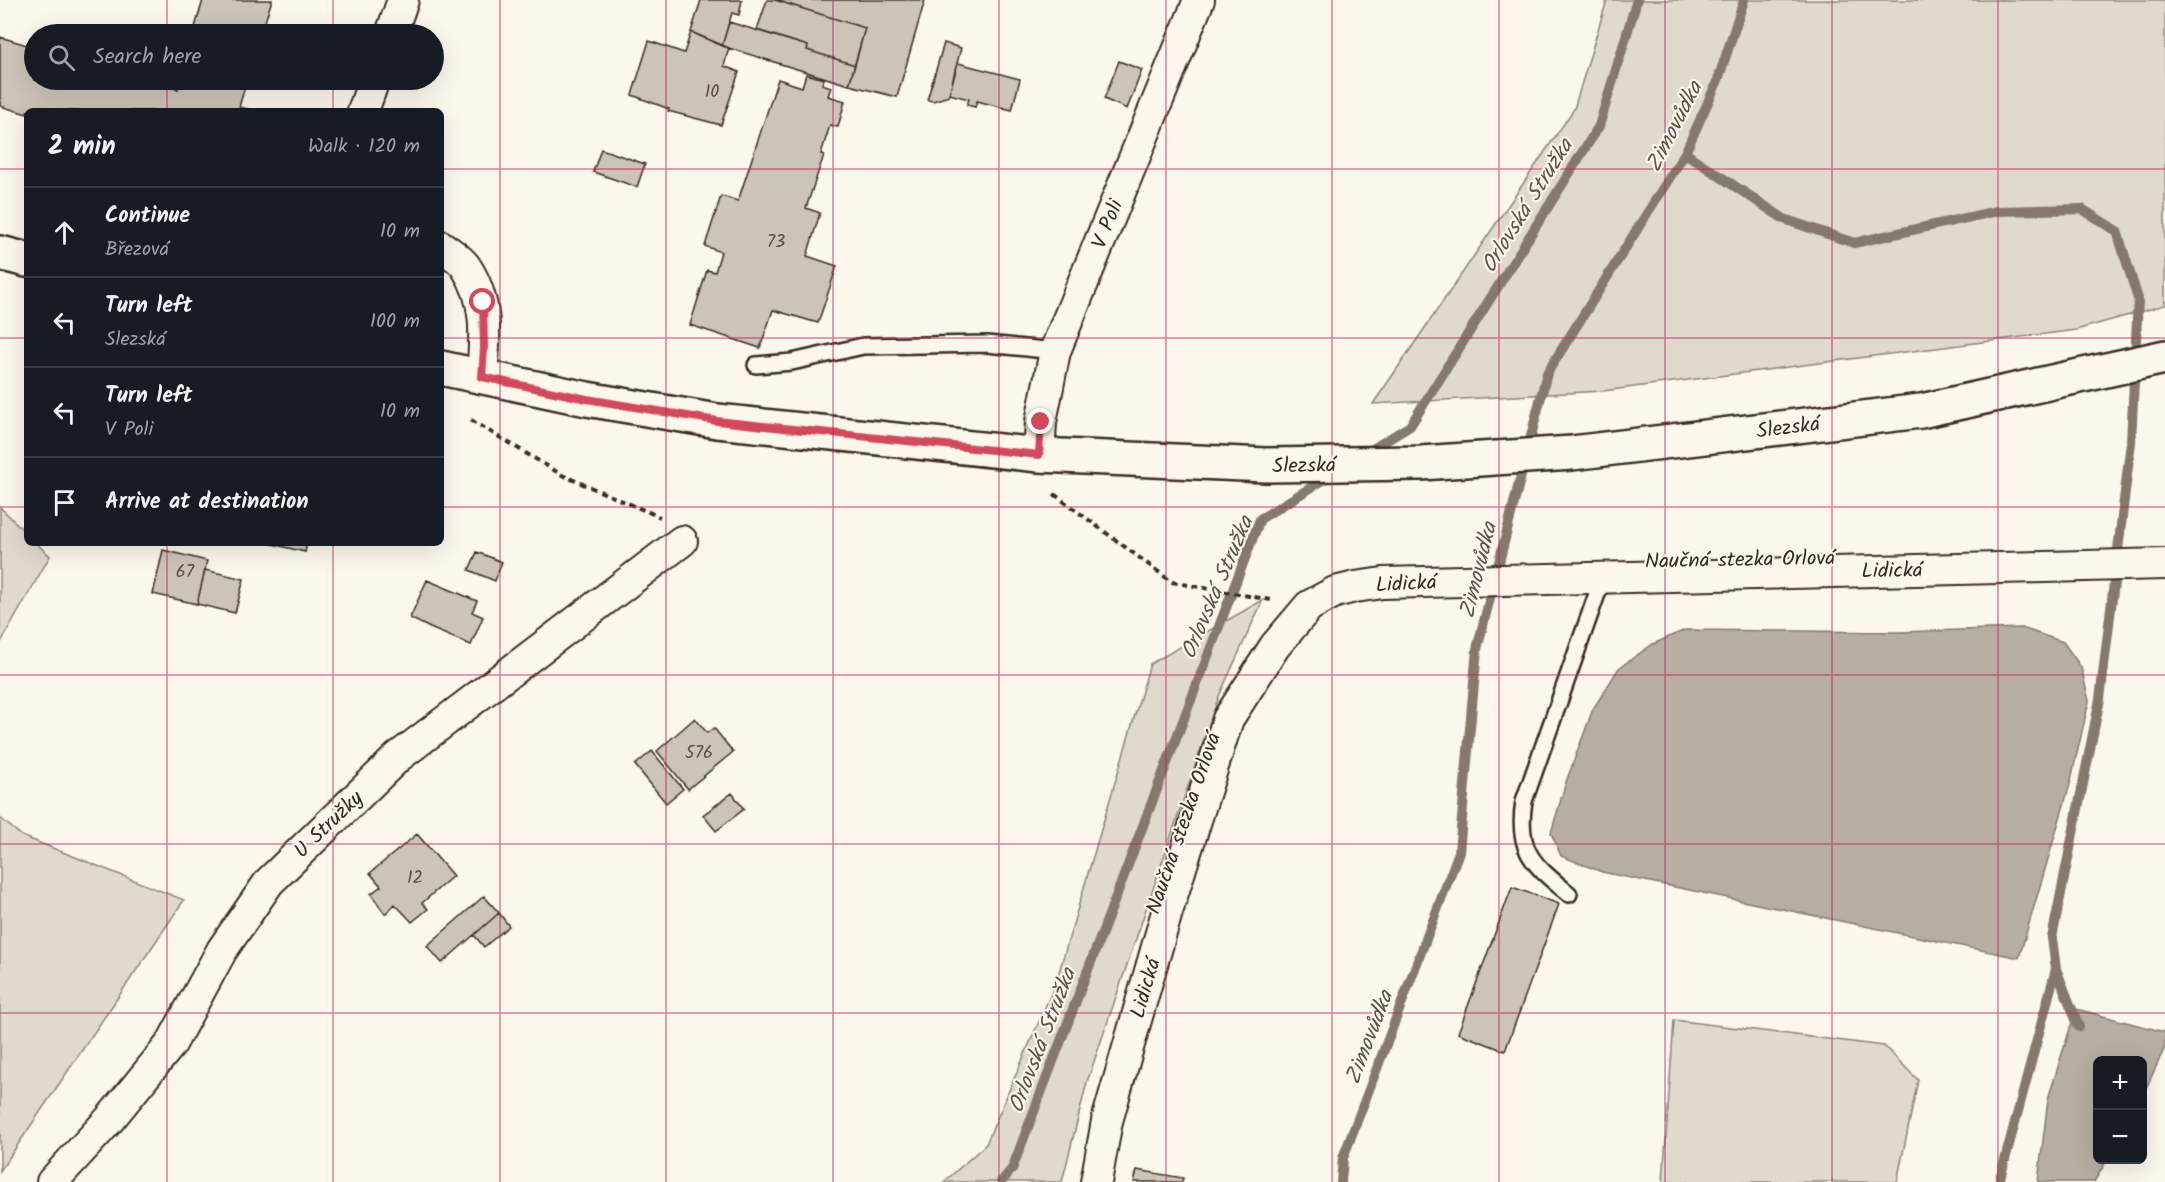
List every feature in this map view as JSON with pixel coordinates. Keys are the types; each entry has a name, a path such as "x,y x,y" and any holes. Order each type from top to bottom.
{"street":[{"path":"395,24 403,0"},
{"name":"V Poli","path":"1039,455 1041,422 1055,351 1199,0"},
{"path":"364,108 370,90"},
{"path":"444,248 465,265 483,302 482,377"},
{"path":"0,253 24,260"},
{"name":"Slezská","path":"444,369 587,399 717,421 1039,455 1266,465 1421,463 1572,453 1921,411 2165,357"},
{"name":"U Stružky","path":"52,1182 109,1120 171,1044 222,950 269,882 398,757 682,541"},
{"name":"Lidická","path":"1096,1182 1110,1109 1167,912 1228,719 1275,646 1309,606 1335,592 1383,583 2165,564"}],"lane":[{"path":"756,365 792,362 863,346 987,344 1055,351"},
{"path":"1569,894 1539,869 1527,850 1522,819 1524,801 1603,577"}],"path":[{"path":"471,420 562,475 667,520 682,541"},
{"path":"1054,494 1172,582 1280,601"}],"shaded area":[{"path":"1607,0 2165,0 2165,305 2076,330 1603,391 1373,404 1574,109"},
{"path":"0,507 24,531 24,546 39,546 50,556 0,644"},
{"path":"1263,600 1219,696 1087,1082 1062,1182 944,1182 986,1144 1056,982 1150,664"},
{"path":"2022,628 2063,642 2081,667 2089,701 2070,784 2019,958 1602,872 1561,856 1551,833 1566,782 1593,709 1619,668 1653,644 1685,630 1899,632"},
{"path":"0,818 22,836 184,900 0,1171"},
{"path":"2076,1009 2165,1032 2165,1047 2147,1086 2147,1056 2093,1056 2093,1164 2105,1164 2094,1182 2038,1182 2048,1099"},
{"path":"1674,1020 1884,1046 1918,1080 1897,1182 1663,1182"}],"building":[{"path":"203,0 272,0 264,24 196,24"},
{"path":"701,0 742,0 739,15 732,13 722,46 691,32"},
{"path":"767,0 775,0 865,28 855,65 807,50 808,46 757,30"},
{"path":"775,0 925,0 897,97 849,85 865,28"},
{"path":"729,22 808,46 807,50 855,65 849,85 722,46"},
{"path":"691,32 729,48 724,66 739,72 721,125 668,111 669,109 632,95 649,41 684,53"},
{"path":"0,37 24,44 24,90 244,90 239,107 244,108 24,108 24,113 0,106"},
{"path":"944,43 961,48 949,96 933,101 927,100"},
{"path":"1119,61 1142,70 1127,109 1104,99"},
{"path":"958,63 1020,79 1012,110 977,101 975,107 967,105 969,99 949,94"},
{"path":"806,74 824,79 822,84 831,87 828,96 845,101 838,127 830,125 821,154 824,155 806,208 820,213 807,256 837,266 818,323 773,310 760,348 690,325 707,270 715,272 721,252 705,246 721,196 738,201 778,79 802,87"},
{"path":"601,149 645,164 637,187 593,172"},
{"path":"280,546 306,546 305,552"},
{"path":"163,550 207,561 197,604 153,594"},
{"path":"477,552 502,562 495,581 469,570"},
{"path":"205,570 244,579 235,613 197,604"},
{"path":"427,580 477,601 472,612 483,617 471,645 410,618"},
{"path":"695,718 707,733 714,728 733,752 688,789 657,751"},
{"path":"652,751 683,789 666,803 635,765"},
{"path":"732,793 744,809 716,831 703,815"},
{"path":"417,834 453,876 422,903 428,909 412,922 395,904 385,914 371,894 381,886 370,873"},
{"path":"1512,887 1559,904 1505,1051 1458,1033"},
{"path":"484,896 499,913 442,963 427,946"},
{"path":"499,913 509,926 484,947 474,935"},
{"path":"1137,1170 1183,1178 1182,1182 1134,1182"}],"waterway":[{"name":"Orlovská Stružka","path":"1366,453 1410,426 1599,126 1637,0"},
{"name":"Zimovůdka","path":"1341,1182 1343,1158 1459,852 1477,649 1547,373 1685,153 1718,80 1744,0"},
{"path":"1685,153 1784,219 1854,243 1997,211 2082,209 2117,231 2138,299 2131,442 2100,699 2052,938 2056,969 2079,1027"},
{"name":"Orlovská Stružka","path":"1001,1182 1012,1169 1260,519 1333,474"},
{"path":"1999,1182 2056,969"}],"route":[{"path":"483,302 482,377 587,399 717,421 858,438 1039,455 1041,422"}]}
